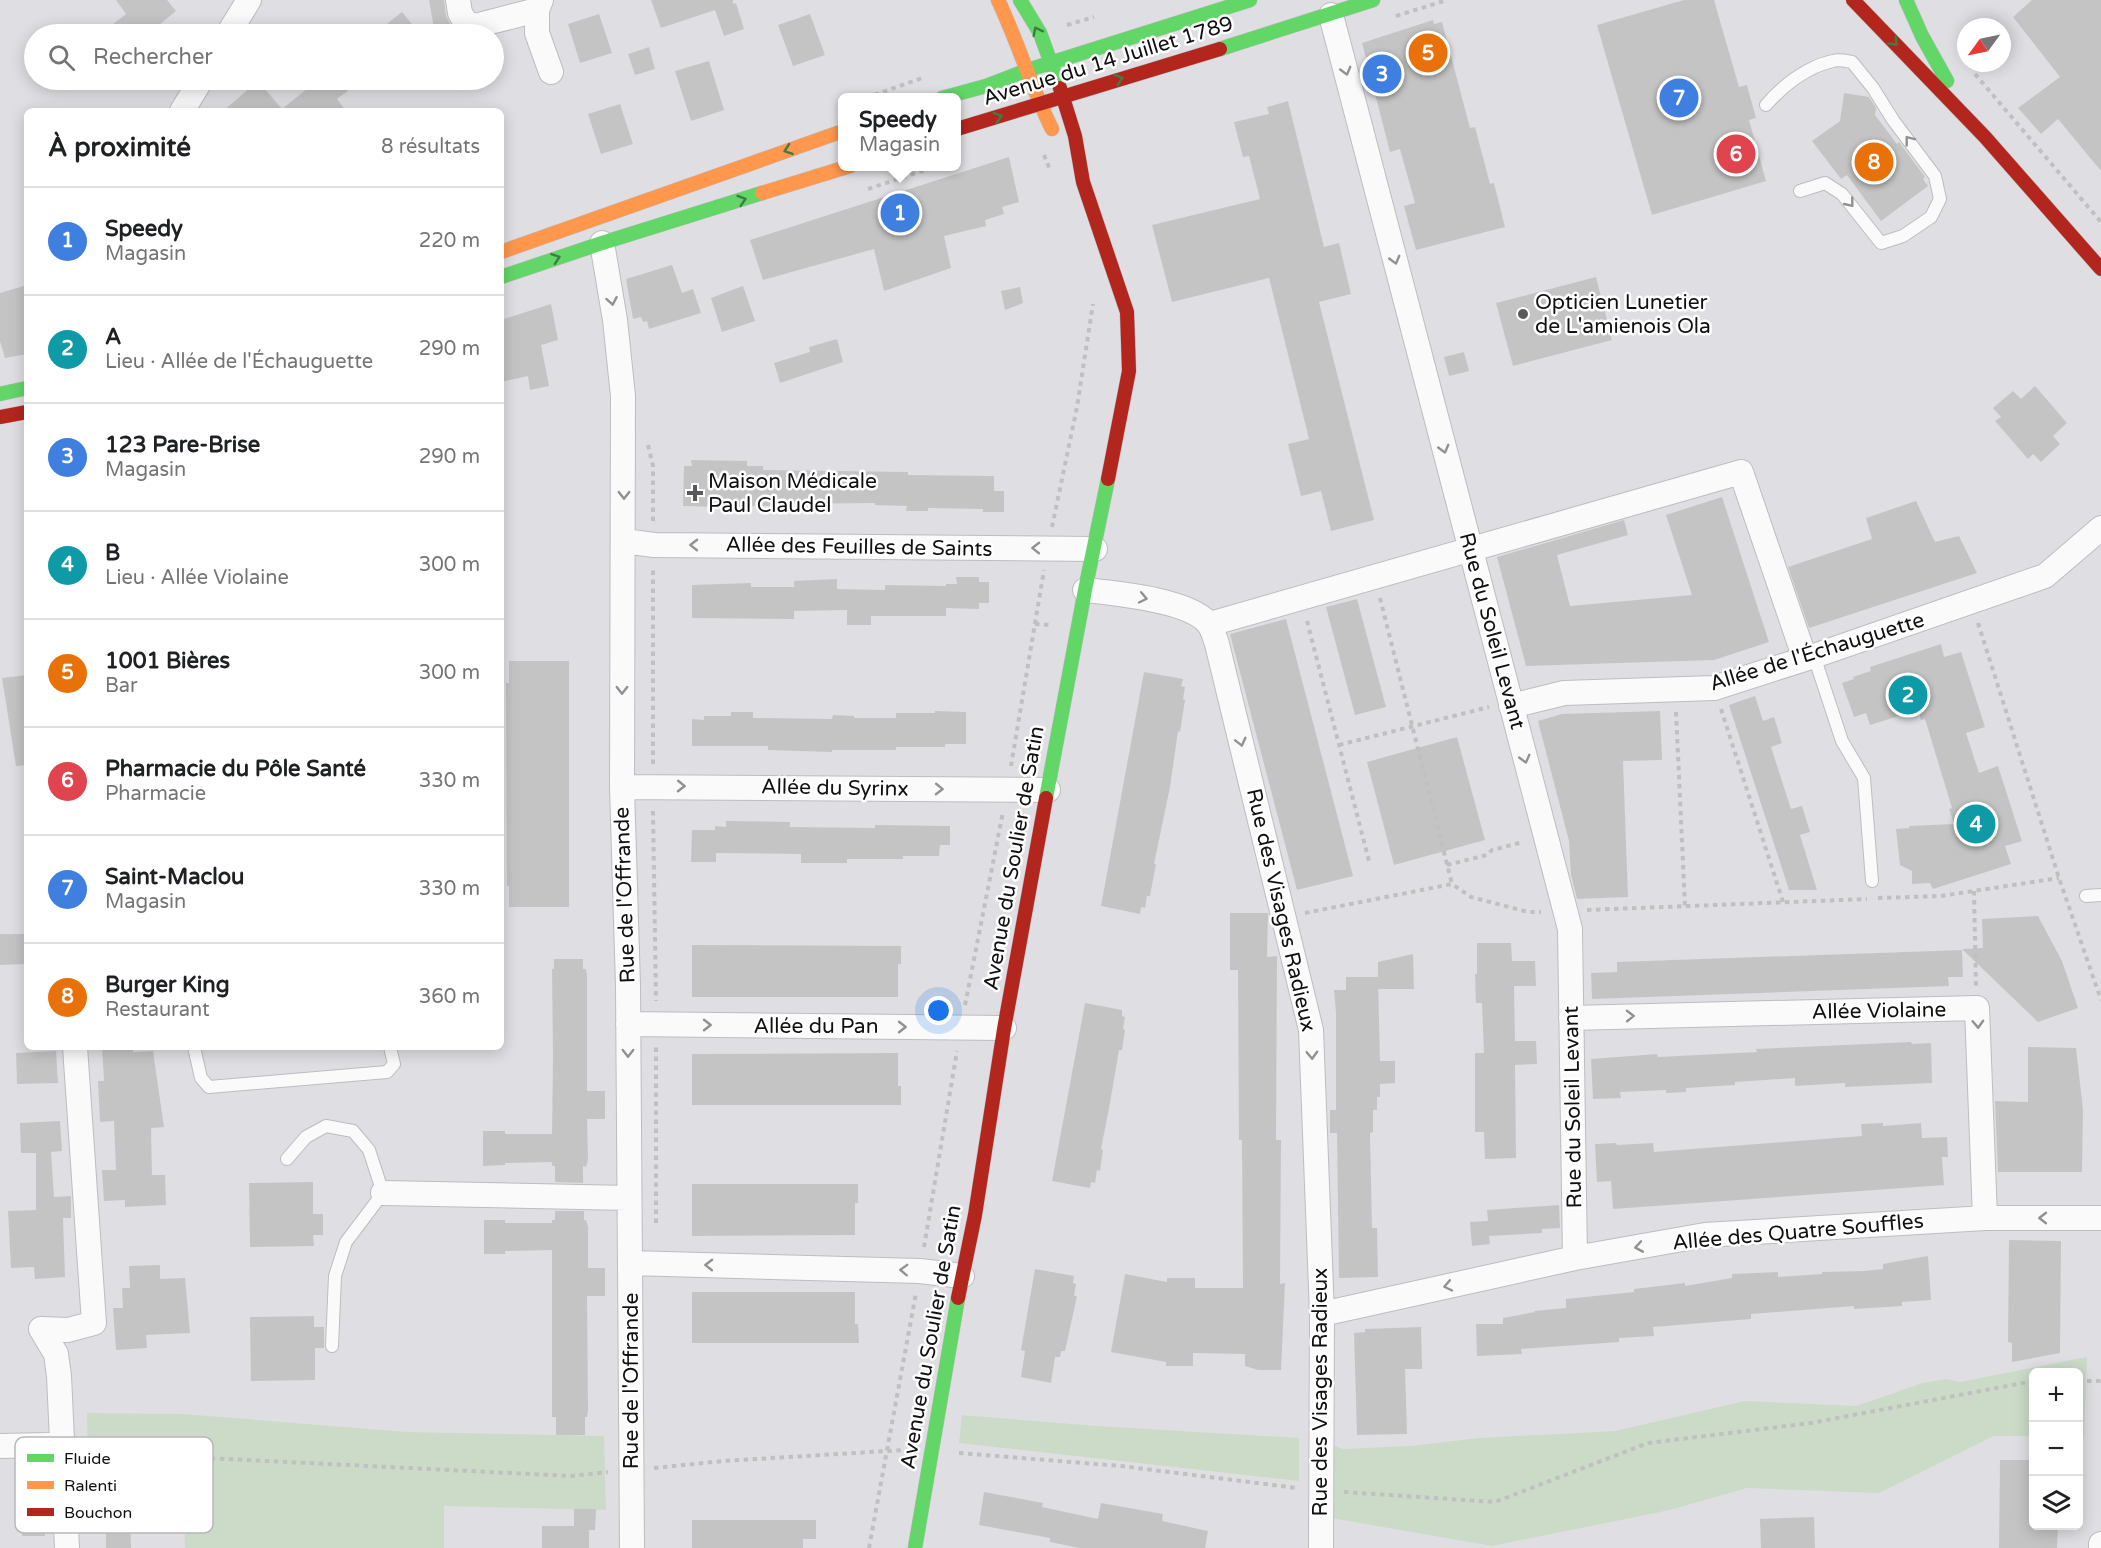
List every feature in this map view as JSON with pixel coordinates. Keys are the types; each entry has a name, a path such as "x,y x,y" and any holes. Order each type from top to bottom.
{"street":[{"path":"234,24 249,0"},
{"path":"458,0 460,12 469,24"},
{"path":"998,0 1028,70 1038,104 1083,182"},
{"path":"1020,0 1040,33 1063,97 1075,136 1083,182"},
{"name":"Avenue du 14 Juillet 1789","path":"960,93 1250,0"},
{"name":"Avenue du 14 Juillet 1789","path":"961,128 1331,15 1373,0"},
{"path":"1853,0 1985,137 2101,269"},
{"path":"1906,0 1943,74 1985,137"},
{"path":"481,24 539,5 537,33 552,72"},
{"name":"Rue du Soleil Levant","path":"1331,15 1570,929 1575,1258"},
{"path":"184,108 195,90"},
{"path":"504,251 838,133"},
{"path":"504,276 838,170"},
{"name":"Avenue du Soulier de Satin","path":"920,1547 932,1448 962,1276 971,1243 1004,1028 1085,590 1129,371 1127,312 1083,182"},
{"name":"Rue de l'Offrande","path":"602,243 615,320 623,396 622,787 628,1024 630,1263 643,1469 632,1548"},
{"path":"0,394 24,389"},
{"path":"0,417 24,413"},
{"path":"1085,590 1143,597 1191,611 1210,624 1741,472 1810,658"},
{"name":"Allée de l'Échauguette","path":"1511,704 1564,693 1714,688 1810,658 2045,576 2101,528"},
{"name":"Allée des Feuilles de Saints","path":"624,541 654,545 1095,549"},
{"name":"Rue des Visages Radieux","path":"1210,624 1217,644 1311,1030 1322,1314 1321,1548"},
{"name":"Allée du Syrinx","path":"622,787 1047,790"},
{"name":"Allée Violaine","path":"1571,1018 1977,1008 1985,1218"},
{"name":"Allée du Pan","path":"628,1024 1004,1028"},
{"path":"62,1437 56,1354 41,1329 68,1330 94,1323 75,1050"},
{"path":"383,1193 629,1198"},
{"name":"Allée des Quatre Souffles","path":"1322,1314 1575,1258 1705,1235 1985,1218 2101,1218"},
{"path":"630,1263 920,1271 962,1276"},
{"path":"0,1446 15,1446"},
{"path":"66,1533 67,1548"}],"lane":[{"path":"1766,105 1777,91 1804,73 1834,60 1852,62 1935,176 1940,199 1931,217 1903,236 1881,243 1842,194 1825,183 1800,191"},
{"path":"1810,658 1842,741 1864,778 1872,881"},
{"path":"2086,896 2101,895"},
{"path":"196,1050 201,1078 209,1087 387,1072 394,1064 391,1050"},
{"path":"287,1159 306,1137 326,1126 353,1131 369,1150 383,1193 346,1242 335,1275 332,1346"}],"path":[{"path":"1974,72 2101,222"},
{"path":"1043,153 1052,174"},
{"path":"869,1548 920,1271 961,1027 1007,790 1048,548 1077,407 1094,298"},
{"path":"648,443 653,466 654,545 652,786 656,1025 656,1264"},
{"path":"1374,577 1452,884 1471,897 1528,912 1565,911 1941,896 2059,878"},
{"path":"1301,598 1369,861"},
{"path":"1971,602 2059,878 2101,1000"},
{"path":"1714,688 1783,902"},
{"path":"1675,689 1685,906"},
{"path":"1339,745 1511,704"},
{"path":"1447,865 1487,855 1492,850 1546,837"},
{"path":"1283,917 1452,884"},
{"path":"1974,891 1977,1008"},
{"path":"2083,1381 2101,1381"},
{"path":"213,1458 571,1476 723,1461 932,1448 965,1454 1121,1466 1322,1491 1495,1502 1648,1443 1811,1423 2029,1382"},
{"path":"643,1469 655,1479"}],"green space":[{"path":"2087,1357 2084,1437 2083,1368 2031,1368"},
{"path":"2029,1368 2029,1436 1994,1436 1879,1493 1747,1488 1670,1510 1492,1546 1331,1518 1329,1443 1343,1449 1410,1446 1479,1438 1615,1431 1745,1401 1856,1406 1923,1383 1947,1379 1960,1382"},
{"path":"87,1413 183,1414 407,1432 604,1436 606,1510 444,1506 444,1548 185,1548 185,1533 213,1533 213,1437 88,1437"},
{"path":"962,1415 1299,1438 1299,1481 959,1443"}],"building":[{"path":"116,0 167,0 176,11 160,24 113,24 126,14"},
{"path":"429,0 444,0 446,16 450,24 433,24"},
{"path":"651,0 733,0 744,29 724,36 715,10 661,28"},
{"path":"1684,0 1714,0 1739,87 1747,85 1756,118 1749,120 1766,181 1652,215 1597,25"},
{"path":"2032,0 2101,0 2101,171 2058,119 2041,134 2018,108 2060,77 2013,17"},
{"path":"402,12 412,24 387,24"},
{"path":"599,14 612,53 580,63 568,24"},
{"path":"810,14 825,55 793,66 778,25"},
{"path":"1433,20 1434,24 1442,22 1470,128 1475,127 1490,184 1494,183 1505,227 1416,250 1404,206 1415,203 1400,149 1390,152 1362,43"},
{"path":"649,47 655,69 635,75 628,54"},
{"path":"709,61 724,110 691,121 675,71"},
{"path":"248,90 266,90 281,108 226,108"},
{"path":"306,90 349,90 337,99 344,108 283,108"},
{"path":"1844,93 1869,97 1876,108 1875,115 1897,144 1899,142 1925,177 1923,179 1928,186 1881,221 1847,175 1841,179 1812,141 1840,121"},
{"path":"1288,101 1324,247 1339,243 1351,294 1319,302 1374,520 1331,531 1321,491 1301,496 1288,444 1309,439 1269,278 1172,302 1152,225 1260,199 1249,156 1243,157 1234,122 1269,114 1267,107"},
{"path":"620,104 633,144 601,154 588,114"},
{"path":"1009,157 1019,202 1002,207 1004,214 985,220 986,226 944,236 951,268 884,291 874,249 763,280 750,240"},
{"path":"672,265 682,293 693,289 701,313 649,329 647,321 643,322 641,317 633,319 626,279"},
{"path":"1596,277 1612,340 1513,366 1496,303"},
{"path":"24,286 24,355 5,358 0,341 0,293"},
{"path":"743,286 755,321 722,332 711,298"},
{"path":"1020,287 1023,303 1005,310 1001,291"},
{"path":"551,304 558,340 541,345 549,386 530,390 528,376 504,381 504,319"},
{"path":"837,339 843,362 780,383 774,363 810,352 809,347"},
{"path":"1464,352 1469,371 1449,376 1444,357"},
{"path":"2035,386 2067,423 2053,436 2060,444 2041,462 2033,454 2028,459 1995,421 2001,417 1993,408 2013,391 2021,399"},
{"path":"691,460 747,461 747,466 763,466 763,470 994,476 994,491 1004,491 1004,512 983,512 983,509 928,508 928,511 906,511 907,506 875,505 875,503 788,504 788,506 751,506 751,508 683,506 684,466 692,466"},
{"path":"1722,497 1769,642 1714,660 1526,666 1497,557 1624,520 1628,535 1557,555 1570,606 1692,595 1666,515"},
{"path":"1916,501 1935,542 1959,536 1977,573 1809,628 1788,567 1872,539 1866,518"},
{"path":"956,577 979,577 979,582 989,582 989,603 979,603 979,609 946,608 946,616 871,616 871,625 847,625 847,610 794,611 794,619 692,618 692,585 751,583 751,587 794,587 794,581 837,579 837,589 885,590 885,585 946,586 946,584 957,584"},
{"path":"1357,599 1386,707 1355,715 1326,607"},
{"path":"1286,619 1353,876 1297,890 1230,634"},
{"path":"1941,644 1944,657 1961,652 1985,727 1966,733 1979,773 1998,766 2022,841 2005,846 2011,864 1933,889 1930,883 1912,884 1912,871 1900,865 1896,829 1909,828 1909,826 1954,824 1949,809 1952,808 1925,719 1921,720 1918,710 1870,725 1866,713 1854,717 1842,683 1871,671 1870,667"},
{"path":"509,661 569,661 569,907 509,907 506,683 509,683"},
{"path":"1144,672 1183,679 1181,686 1185,687 1183,699 1185,700 1150,896 1147,896 1145,908 1141,907 1140,914 1101,906"},
{"path":"24,675 24,765 16,766 2,678"},
{"path":"1755,696 1763,721 1774,717 1782,743 1771,747 1791,809 1802,806 1810,832 1800,835 1817,890 1789,890 1729,705"},
{"path":"935,711 966,712 966,744 945,744 945,747 896,747 896,750 832,750 832,752 768,750 768,746 692,746 692,719 704,720 704,716 731,716 731,712 753,712 753,718 832,719 833,715 854,716 854,718 896,718 896,713 935,713"},
{"path":"1660,711 1662,760 1623,761 1628,897 1577,899 1571,875 1569,841 1538,721 1562,714"},
{"path":"1457,737 1485,840 1394,865 1367,762"},
{"path":"726,821 790,822 790,827 950,826 950,845 940,845 939,856 903,856 903,859 847,859 847,863 801,863 801,854 716,853 716,862 691,862 692,830 715,830 715,826 726,827"},
{"path":"1230,913 1268,913 1267,957 1277,956 1276,1140 1281,1140 1280,1284 1285,1283 1281,1370 1258,1370 1245,1366 1245,1354 1193,1353 1193,1366 1166,1366 1166,1362 1111,1352 1125,1274 1167,1282 1167,1278 1195,1278 1195,1288 1243,1288 1238,970 1230,970"},
{"path":"2038,916 2062,961 2078,1008 2038,1022 1962,949 1983,948 1982,919"},
{"path":"0,934 24,934 24,964 0,965"},
{"path":"1477,943 1511,943 1512,961 1535,961 1536,986 1514,986 1515,1041 1536,1041 1537,1064 1515,1065 1516,1158 1485,1159 1484,1132 1475,1132 1475,1053 1484,1053 1482,1003 1476,1003"},
{"path":"692,945 901,946 901,964 898,964 898,997 692,997"},
{"path":"1962,950 1963,977 1948,977 1949,986 1592,999 1591,973 1617,972 1617,962"},
{"path":"1413,954 1414,989 1378,989 1378,962"},
{"path":"554,959 583,959 583,969 586,969 587,976 587,1091 605,1091 605,1119 587,1119 588,1160 586,1167 583,1166 583,1183 555,1182 555,1166 552,1166 552,1162 483,1166 483,1131 505,1131 505,1134 552,1134 552,969 554,969"},
{"path":"1346,977 1378,977 1380,1061 1395,1061 1395,1083 1380,1084 1377,1110 1373,1110 1373,1132 1370,1133 1372,1228 1377,1228 1378,1277 1339,1278 1337,1133 1330,1133 1330,1110 1336,1110 1334,990 1346,990"},
{"path":"1085,1003 1122,1010 1122,1016 1125,1017 1122,1050 1119,1050 1101,1149 1103,1150 1100,1171 1097,1170 1095,1183 1091,1182 1090,1188 1052,1181"},
{"path":"1911,1042 1912,1044 1931,1043 1932,1083 1845,1087 1845,1083 1795,1086 1795,1078 1686,1088 1686,1092 1666,1093 1666,1090 1620,1092 1621,1098 1593,1099 1591,1059 1657,1054 1658,1057 1757,1052 1756,1049"},
{"path":"2028,1047 2076,1048 2083,1110 2082,1172 1998,1172 1995,1101 2028,1102"},
{"path":"102,1050 153,1051 164,1127 151,1128 152,1175 165,1175 166,1205 125,1207 125,1200 104,1201 102,1170 116,1170 114,1121 100,1122 98,1081 104,1081"},
{"path":"56,1051 58,1083 17,1084 16,1053"},
{"path":"898,1053 898,1086 901,1086 901,1105 692,1105 692,1054"},
{"path":"60,1121 62,1151 51,1152 54,1197 71,1196 71,1218 63,1218 65,1277 35,1279 34,1267 11,1268 8,1211 36,1210 36,1153 21,1153 20,1123"},
{"path":"1883,1123 1883,1126 1921,1123 1922,1138 1947,1137 1948,1157 1942,1157 1944,1185 1613,1209 1611,1181 1597,1182 1595,1144 1653,1143 1654,1152 1862,1136 1861,1124"},
{"path":"313,1182 313,1214 323,1214 323,1235 313,1235 314,1246 250,1247 249,1183"},
{"path":"692,1184 858,1184 858,1203 855,1203 855,1235 692,1236"},
{"path":"1559,1205 1560,1228 1542,1229 1542,1233 1489,1236 1490,1244 1472,1246 1470,1222 1488,1221 1487,1210"},
{"path":"555,1211 584,1211 584,1220 588,1227 588,1268 605,1268 605,1296 587,1296 588,1411 585,1417 585,1435 556,1435 556,1417 552,1417 552,1250 484,1254 484,1220 505,1220 505,1223 552,1223 552,1220 555,1220"},
{"path":"2009,1240 2061,1241 2060,1353 2012,1362 2012,1343 2008,1342"},
{"path":"1928,1256 1931,1300 1902,1302 1902,1306 1854,1309 1854,1306 1751,1314 1751,1319 1653,1327 1654,1336 1619,1338 1619,1342 1521,1349 1522,1354 1477,1356 1476,1324 1503,1324 1503,1318 1534,1311 1566,1308 1566,1299 1634,1292 1634,1289 1685,1283 1685,1286 1732,1278 1732,1274 1778,1272 1778,1277 1883,1269 1883,1264"},
{"path":"160,1265 160,1279 185,1278 190,1333 146,1335 147,1348 116,1350 113,1308 123,1308 122,1288 130,1288 129,1266"},
{"path":"1035,1269 1074,1276 1073,1283 1076,1284 1074,1296 1077,1296 1065,1351 1061,1351 1060,1357 1055,1357 1051,1383 1021,1377 1025,1351 1021,1350"},
{"path":"692,1292 855,1292 855,1324 858,1324 859,1343 692,1343"},
{"path":"314,1316 314,1327 324,1327 324,1348 315,1348 315,1380 251,1381 250,1317"},
{"path":"1421,1327 1422,1369 1405,1369 1407,1434 1357,1435 1354,1333 1365,1332 1365,1329"},
{"path":"2000,1460 2029,1460 2029,1530 2058,1530 2057,1548 1999,1548"},
{"path":"984,1492 1043,1503 1042,1507 1098,1519 1101,1503 1163,1514 1162,1521 1208,1531 1205,1548 1079,1548 1050,1542 1050,1538 979,1525"},
{"path":"574,1509 596,1509 595,1530 589,1530 589,1548 542,1548 542,1526 574,1526"},
{"path":"1814,1517 1815,1548 1761,1548 1760,1519"},
{"path":"692,1520 816,1520 816,1539 803,1539 803,1548 692,1548"},
{"path":"22,1533 45,1533 45,1536 22,1536"},
{"path":"106,1533 131,1533 131,1548 106,1548"}],"traffic: fast":[{"path":"1020,0 1040,33 1060,88"},
{"path":"960,93 1250,0"},
{"path":"1220,49 1373,0"},
{"path":"1906,0 1922,36 1947,81"},
{"path":"504,276 762,193"},
{"path":"0,394 24,389"},
{"path":"1046,798 1108,479"},
{"path":"915,1548 958,1298"}],"traffic: slow":[{"path":"998,0 1052,129"},
{"path":"504,251 838,133"},
{"path":"762,193 838,170"}],"traffic: jam":[{"path":"1853,0 1985,137 2101,269"},
{"path":"961,128 1220,49"},
{"path":"1060,88 1075,136 1083,182 1127,312 1129,371 1108,479"},
{"path":"0,417 24,413"},
{"path":"958,1298 975,1215 1004,1029 1046,798"}],"place":[{"name":"1001 Bières","path":"1428,53"},
{"name":"123 Pare-Brise","path":"1382,74"},
{"name":"Saint-Maclou","path":"1679,98"},
{"name":"Pharmacie du Pôle Santé","path":"1736,154"},
{"name":"Burger King","path":"1874,162"},
{"name":"Speedy","path":"900,213"},
{"name":"Opticien Lunetier de L'amienois Ola","path":"1523,314"},
{"name":"Maison Médicale Paul Claudel","path":"695,493"},
{"name":"A","path":"1908,695"},
{"name":"B","path":"1976,824"}]}
